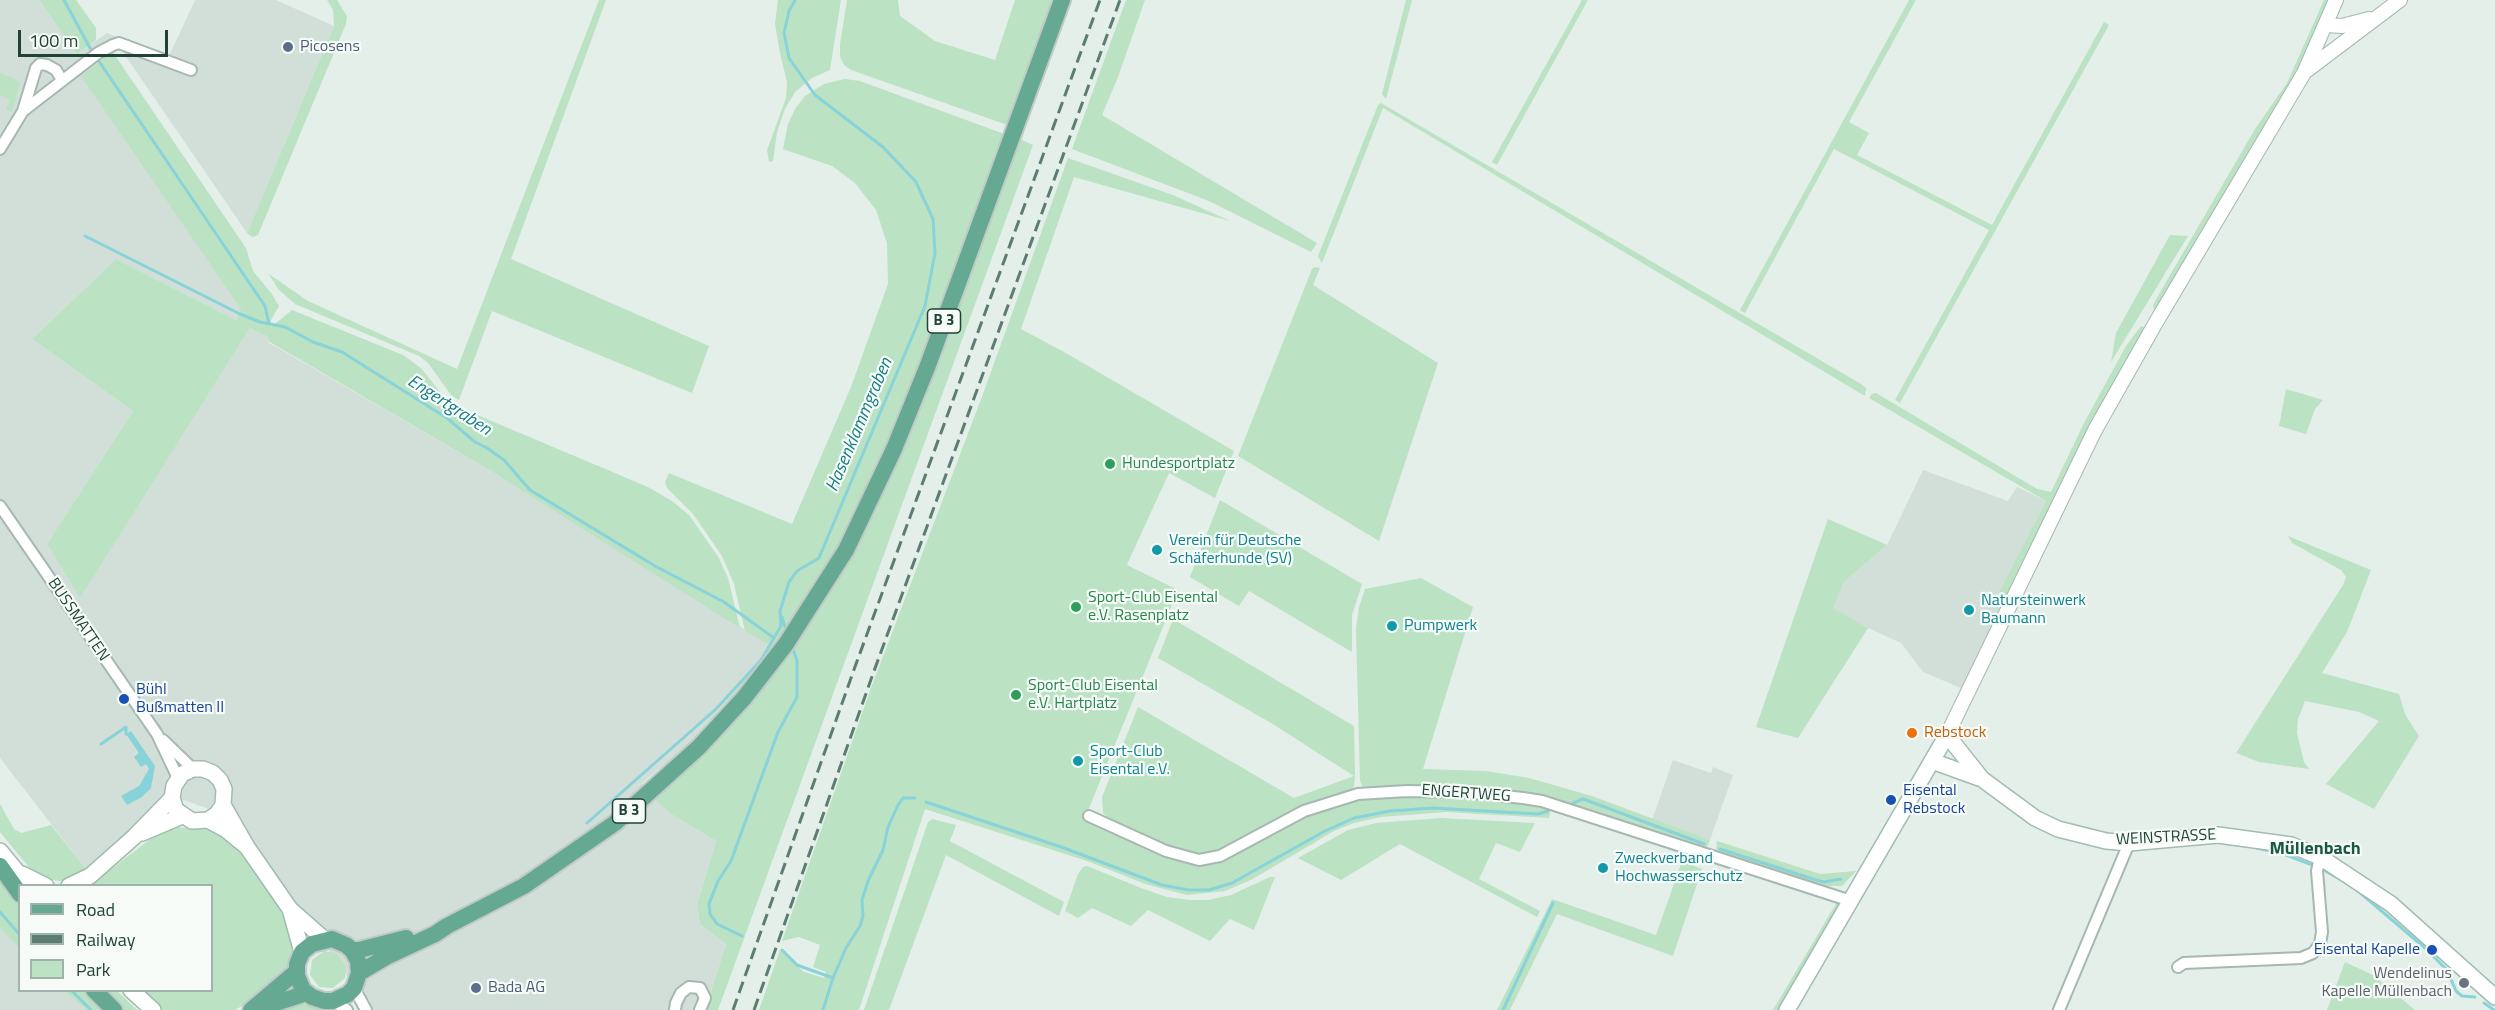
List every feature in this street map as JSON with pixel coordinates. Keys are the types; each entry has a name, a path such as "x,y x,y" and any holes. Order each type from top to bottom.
{"main road":[{"name":"B 3","path":"307,993 318,1000 340,1006 357,981 375,963 524,886 615,823 699,747 744,698 778,656 846,550 894,449 932,354 1062,0"},
{"path":"1787,1010 1947,735"},
{"name":"WEINSTRASSE","path":"1947,735 1982,779 2035,818 2058,829 2095,839 2129,843 2218,835 2291,845 2318,864 2391,904 2495,997"},
{"name":"WEINSTRASSE","path":"1932,761 1982,779"},
{"path":"208,820 217,814 223,805 224,789 217,777 203,769 192,769 178,778 174,786 172,798 176,810 182,816 192,820 208,820 225,829 247,847"},
{"path":"87,880 172,798"},
{"path":"223,805 247,847 290,909 324,939"},
{"path":"134,837 182,816"},
{"path":"0,851 28,884"},
{"path":"0,866 18,891"},
{"path":"17,872 44,884"},
{"path":"253,1010 307,993 301,985 297,971 302,952 290,909"},
{"name":"B 3","path":"352,950 384,945 447,926"},
{"path":"302,952 312,944 324,939 339,941 352,950 358,961 357,981"},
{"path":"253,1010 297,971"},
{"path":"96,992 114,1010"},
{"path":"133,992 153,1010"}],"street":[{"path":"1947,735 2090,440 2155,324 2304,73 2336,0"},
{"path":"2304,73 2400,0"},
{"path":"2326,25 2342,26 2377,17"},
{"path":"23,111 98,53 119,44 191,70"},
{"path":"0,149 23,111 36,68 40,64 47,65 56,70 63,80"},
{"name":"BUSSMATTEN","path":"0,506 157,734 178,778"},
{"name":"BUSSMATTEN","path":"157,734 192,769"},
{"name":"ENGERTWEG","path":"1089,816 1166,851 1199,860 1220,856 1304,811 1358,794 1407,791 1507,796 1542,801 1851,901"},
{"path":"2059,1010 2129,843"},
{"path":"2178,967 2184,963 2301,958 2313,953 2320,944 2322,932 2318,864"},
{"path":"357,981 366,1010"},
{"path":"675,1010 681,993 689,987 700,988 705,998 700,1010"}],"shaded area":[{"path":"0,0 39,0 77,54 107,33 168,58 195,0 276,0 334,26 247,233 118,45 82,76 242,309 236,320 116,259 32,339 133,411 47,544 80,597 250,328 270,337 268,342 491,471 773,647 775,649 713,724 641,784 671,814 716,841 697,905 700,924 726,944 705,1010 372,1010 268,866 212,810 183,800 86,869 0,758"},
{"path":"1923,470 2008,501 2017,487 2046,501 1995,603 2002,606 1961,688 1923,672 1901,643 1832,608 1844,582 1887,545"},
{"path":"1673,760 1711,773 1713,767 1733,775 1710,840 1652,820"},
{"path":"0,928 18,947 18,992 66,992 86,1010 0,1010"}],"green space":[{"path":"39,0 76,0 96,28 96,40 77,54"},
{"path":"327,0 337,0 347,16 346,24 258,235 252,237 247,233 334,26 333,10"},
{"path":"599,0 606,0 511,259 709,346 692,393 492,311 459,400 451,395 428,363 419,356 295,304 278,289 269,274 308,301 457,369"},
{"path":"778,0 841,0 830,70 812,78 795,92 785,109 777,132 773,161 769,162 767,150 786,98 787,82 775,24"},
{"path":"847,0 898,0 900,16 935,41 995,60 1015,0 1056,0 1010,126 851,70 844,65 840,57 840,44"},
{"path":"1126,0 1145,0 1102,115 1317,243 1311,252 1209,201 1072,149"},
{"path":"1406,0 1412,0 1386,99 1382,94"},
{"path":"1582,0 1588,0 1497,165 1492,162"},
{"path":"1909,0 1916,0 1849,122 1869,133 1857,155 1992,225 2104,22 2109,25 1900,403 1895,400 1989,230 1834,149 1745,313 1740,310"},
{"path":"2324,0 2330,0 2304,60 2158,309 2154,310 2153,305 2255,129 2287,83"},
{"path":"112,51 246,248 253,271 279,306 271,320 271,327 292,310 403,355 421,368 445,398 456,406 648,487 672,501 689,515 719,558 728,578 740,628 491,471 268,341 269,337 250,328 80,598 47,544 133,411 32,339 116,259 236,320 241,309 81,76"},
{"path":"0,72 20,82 12,112 6,109 10,100 0,95"},
{"path":"845,79 860,81 1007,135 914,384 851,527 773,647 745,631 734,584 722,556 693,514 667,488 665,482 669,473 792,524 851,387 888,284 887,243 876,210 855,183 832,166 783,149 788,124 795,109 805,96 824,84"},
{"path":"1381,103 1861,384 1866,388 1865,396 1383,108 1322,263 1318,256 1378,105"},
{"path":"1018,138 1033,145 718,1010 705,1010 726,944 700,924 697,905 716,841 671,814 654,798 780,662 783,664 802,638 800,635 816,611"},
{"path":"1068,158 1173,195 1230,221 1074,177 1021,329 1234,451 1215,498 1169,473 1129,560 1127,565 1178,590 1085,818 1127,838 1220,860 1235,854 1299,817 1370,796 1466,795 1551,806 1549,818 1446,812 1381,817 1354,823 1334,831 1251,880 1225,891 1187,895 1145,884 1090,862 925,809 859,1010 759,1010 780,950 804,972 824,978 826,972 813,967 820,945 799,937 782,941 871,688 983,394"},
{"path":"2170,235 2188,236 2111,362 2116,333"},
{"path":"1320,268 1313,285 1438,363 1379,541 1238,456 1312,269"},
{"path":"2141,326 2145,330 2002,606 1994,603 2046,501 1869,398 1876,393 2037,489 2051,492 2084,423 2126,346"},
{"path":"2286,389 2323,400 2315,409 2306,434 2279,426"},
{"path":"1220,500 1362,584 1352,615 1352,652 1249,591 1239,606 1190,577"},
{"path":"1828,519 1887,545 1844,582 1833,608 1868,628 1798,738 1756,727"},
{"path":"2288,536 2371,570 2347,632 2322,673 2399,694 2405,714 2419,736 2374,809 2326,784 2379,721 2359,712 2305,701 2298,719 2297,733 2304,762 2309,769 2259,762 2236,753 2346,577 2341,570 2292,543"},
{"path":"1421,578 1473,607 1423,769 1486,771 1529,778 1592,796 1710,840 1707,847 1701,849 1559,802 1363,787 1360,781 1356,629 1359,607 1365,589"},
{"path":"1173,619 1354,726 1355,776 1354,787 1350,792 1300,808 1234,847 1204,855 1178,852 1112,821 1103,813 1102,797 1138,707 1294,798 1354,776 1271,723 1158,658"},
{"path":"0,804 14,829 21,833 51,825 86,869 74,877 60,881 45,879 32,871 0,832"},
{"path":"1441,818 1535,823 1520,852 1496,843 1479,879 1540,911 1537,917 1400,844 1341,880 1298,858 1348,830 1376,823"},
{"path":"932,819 956,825 950,841 1064,902 1059,916 946,855 889,1010 864,1010 928,822"},
{"path":"177,827 207,828 230,840 258,873 280,906 295,946 290,967 257,997 235,1010 160,1010 144,992 213,992 213,884 94,884 162,830"},
{"path":"1717,841 1820,874 1856,871 1842,886 1821,886 1716,852"},
{"path":"1682,861 1702,869 1673,956 1557,914 1510,1010 1497,1010 1552,899 1656,935"},
{"path":"1087,866 1167,897 1190,900 1208,900 1231,895 1270,877 1275,877 1254,930 1230,919 1210,941 1148,910 1131,926 1092,908 1078,918 1065,911 1078,874 1083,867"},
{"path":"0,879 18,904 18,947 0,928"},
{"path":"1837,902 1841,907 1781,1010 1773,1010"},
{"path":"324,951 336,953 346,966 345,978 333,988 319,987 310,975 312,960"},
{"path":"2345,962 2373,975 2415,1010 2327,1010"},
{"path":"66,992 90,992 107,1010 86,1010"},
{"path":"102,992 118,992 137,1010 120,1010"},
{"path":"300,1005 311,1005 327,1010 282,1010"}],"water":[{"path":"131,731 155,766 151,788 142,797 127,805 121,796 139,786 149,769 146,764 141,767 134,757 139,753 126,734"}],"waterway":[{"path":"64,0 90,48 265,306 269,324"},
{"name":"Hasenklammgraben","path":"587,823 716,709 761,660 781,626 780,611 789,582 797,571 819,558 925,306 935,253 933,219 916,182 883,147 815,95 789,58 784,33 789,11 795,0"},
{"name":"Engertgraben","path":"85,236 240,314 260,322 285,327 313,342 342,352 447,418 475,442 504,460 530,490 655,566 724,602 774,638"},
{"name":"Hasenklammgraben","path":"782,617 786,630"},
{"path":"742,936 717,924 710,914 709,904 718,881 731,861 778,732 797,697 797,660 791,645"},
{"path":"101,744 126,727 126,734"},
{"path":"833,978 846,948 860,926 863,916 862,900 868,881 883,850 888,827 898,805 903,798 915,798"},
{"path":"1573,803 1583,799 1704,844"},
{"path":"926,802 1064,848 1162,885 1189,890 1209,890 1232,883 1325,831 1354,818 1390,811 1433,808 1538,814 1548,811"},
{"path":"2230,844 2238,845"},
{"path":"2256,848 2281,853 2320,868 2345,882"},
{"path":"1720,849 1824,882 1841,879"},
{"path":"2358,891 2425,948 2447,970 2456,991 2462,996 2475,997"},
{"path":"1503,1010 1553,903"},
{"path":"0,912 18,933"},
{"path":"782,950 797,965 833,978 823,1010"},
{"path":"73,992 91,1010"},
{"path":"2484,1003 2494,1010"}],"railway":[{"path":"733,1010 856,664 1100,0"},
{"path":"754,1010 874,671 1120,0"}],"place":[{"name":"Picosens","path":"288,47"},
{"name":"Hundesportplatz","path":"1110,464"},
{"name":"Verein für Deutsche Schäferhunde (SV)","path":"1157,550"},
{"name":"Sport-Club Eisental e.V. Rasenplatz","path":"1076,607"},
{"name":"Natursteinwerk Baumann","path":"1969,610"},
{"name":"Pumpwerk","path":"1392,626"},
{"name":"Sport-Club Eisental e.V. Hartplatz","path":"1016,695"},
{"name":"Bühl Bußmatten II","path":"124,699"},
{"name":"Rebstock","path":"1912,733"},
{"name":"Sport-Club Eisental e.V.","path":"1078,761"},
{"name":"Eisental Rebstock","path":"1891,800"},
{"name":"Zweckverband Hochwasserschutz","path":"1603,868"},
{"name":"Eisental Kapelle","path":"2432,950"},
{"name":"Wendelinus Kapelle Müllenbach","path":"2464,983"},
{"name":"Bada AG","path":"476,988"}],"district":[{"name":"Müllenbach","path":"2315,850"}]}
